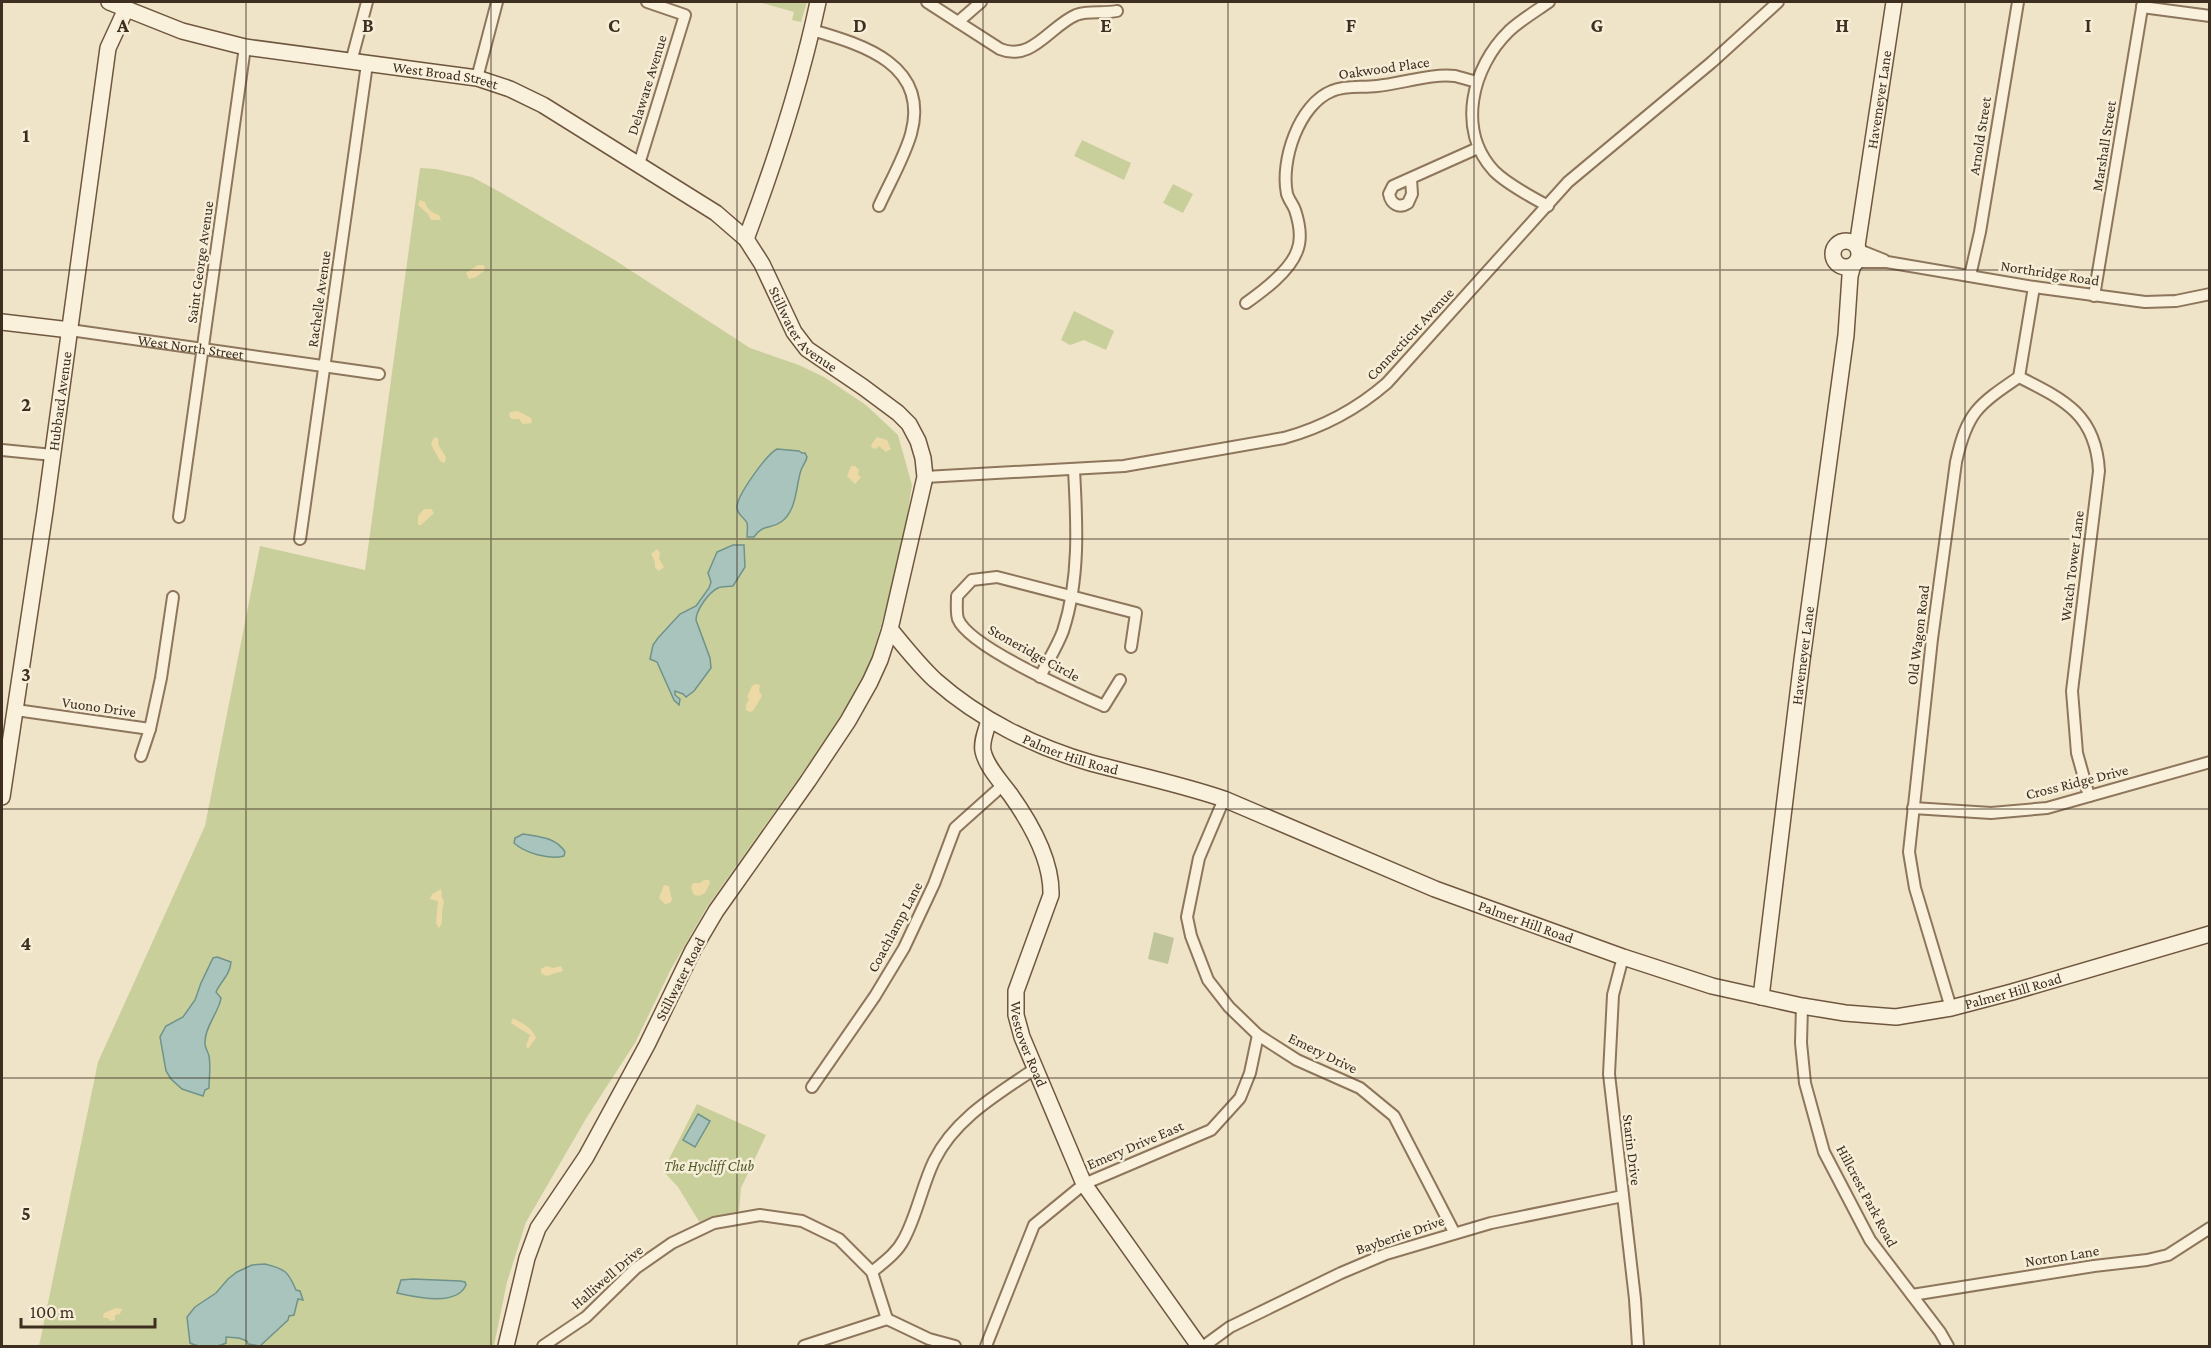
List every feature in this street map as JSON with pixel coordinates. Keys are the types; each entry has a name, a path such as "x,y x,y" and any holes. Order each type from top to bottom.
{"main road":[{"name":"West Broad Street","path":"109,2 182,31 245,47 477,78 527,96 716,213 746,239"},
{"path":"746,239 775,157 818,2"},
{"name":"Havemeyer Lane","path":"1761,997 1847,316 1850,276 1856,256 1894,2"},
{"name":"Hubbard Avenue","path":"2,797 6,734 16,710 108,48 126,9"},
{"name":"Havemeyer Lane","path":"1841,242 1848,233 1865,196"},
{"name":"Stillwater Avenue","path":"746,239 762,264 794,332 807,349 898,413 909,424 918,441 925,477 890,629"},
{"path":"1849,241 1856,256 1846,267 1837,264 1833,253 1834,248 1841,242 1849,241"},
{"name":"Havemeyer Lane","path":"1837,264 1842,280 1847,316"},
{"name":"West North Street","path":"2,322 70,330"},
{"name":"Palmer Hill Road","path":"890,629 935,680 976,712 1024,737 1071,756 1190,787 1224,799 1435,889 1623,957 1712,986 1802,1006 1845,1013 1896,1017 1951,1008 2012,992 2210,934"},
{"name":"Stillwater Road","path":"506,1347 527,1258 538,1228 586,1157 647,1045 693,950 716,911 808,781 858,704 880,660 890,629"},
{"name":"Westover Road","path":"989,720 982,749 984,755 1016,802 1040,846 1051,880 1051,895 1016,991 1016,1016 1022,1037 1084,1184 1199,1347"}],"street":[{"path":"351,62 367,2"},
{"path":"477,78 497,2"},
{"name":"Delaware Avenue","path":"639,165 685,15 647,2"},
{"path":"927,2 1000,49 1012,53 1033,46 1072,16 1089,7 1107,14 1117,11"},
{"path":"958,22 981,2"},
{"path":"1548,206 1495,172 1478,148 1472,124 1472,112 1477,82 1491,54 1508,32 1550,2"},
{"name":"Connecticut Avenue","path":"925,477 1074,470 1145,463 1250,446 1304,433 1345,415 1365,403 1387,383 1568,182 1712,62 1778,2"},
{"name":"Arnold Street","path":"1971,276 2018,2"},
{"path":"2143,4 2210,16"},
{"name":"Marshall Street","path":"2094,296 2143,4"},
{"path":"812,30 851,42 881,56 898,69 909,84 915,107 911,135 879,206"},
{"name":"Saint George Avenue","path":"179,517 245,47"},
{"name":"Rachelle Avenue","path":"300,539 367,64"},
{"name":"Oakwood Place","path":"1246,303 1266,288 1285,269 1297,251 1300,231 1295,211 1287,196 1285,176 1289,148 1304,116 1315,102 1324,95 1341,89 1375,87 1439,76 1453,76 1477,82"},
{"path":"1411,178 1478,148"},
{"name":"Northridge Road","path":"1856,256 2034,287 2145,302 2176,301 2210,294"},
{"path":"2019,377 2034,287"},
{"name":"West North Street","path":"70,330 379,374"},
{"name":"Watch Tower Lane","path":"2019,377 2070,406 2084,420 2093,435 2098,453 2099,471 2072,691 2077,753 2089,796"},
{"name":"Old Wagon Road","path":"1951,1008 1911,870 1909,852 1913,808 1934,627 1956,462 1961,441 1969,418 1982,403 2019,377"},
{"path":"2,450 53,455"},
{"path":"1040,677 1062,632 1071,595 1076,547 1074,470"},
{"name":"Stoneridge Circle","path":"1120,680 1104,706 1040,677 977,639 958,619 957,596 972,580 997,577 1136,613 1131,647"},
{"path":"150,729 162,678 173,597"},
{"name":"Vuono Drive","path":"16,710 150,729 141,756"},
{"name":"Cross Ridge Drive","path":"1913,808 1991,813 2023,812 2047,808 2210,762"},
{"name":"Coachlamp Lane","path":"812,1087 875,996 904,948 934,884 955,828 1003,785"},
{"name":"Emery Drive","path":"1224,799 1199,858 1187,917 1191,936 1208,980 1229,1007 1258,1035 1297,1060 1360,1088 1394,1116 1454,1232"},
{"name":"Starin Drive","path":"1623,957 1613,995 1609,1074 1635,1299 1638,1347"},
{"name":"Hillcrest Park Road","path":"1802,1006 1801,1042 1805,1083 1824,1152 1870,1240 1948,1347"},
{"name":"Emery Drive East","path":"986,1347 1034,1225 1084,1184 1210,1130 1240,1098 1250,1073 1258,1035"},
{"path":"872,1272 894,1254 904,1240 934,1161 946,1141 975,1110 1036,1068"},
{"name":"Bayberrie Drive","path":"1204,1347 1230,1327 1341,1273 1386,1254 1454,1232 1623,1196"},
{"name":"Halliwell Drive","path":"543,1347 586,1317 636,1268 672,1243 714,1223 759,1215 801,1221 839,1239 872,1272 887,1319"},
{"name":"Norton Lane","path":"1912,1295 2094,1266 2147,1260 2168,1254 2210,1228"},
{"path":"804,1347 887,1319 929,1339 955,1347"}],"green space":[{"path":"758,2 807,2 801,22 792,20 794,12"},
{"path":"1082,140 1131,163 1124,180 1074,156"},
{"path":"420,168 472,177 500,192 613,259 750,348 799,365 824,377 866,405 898,435 912,485 904,537 868,671 857,696 707,907 671,969 635,1043 587,1117 526,1222 507,1282 494,1346 39,1346 98,1062 205,826 260,546 365,570"},
{"path":"1173,184 1193,194 1183,213 1163,203"},
{"path":"1074,311 1114,331 1106,350 1084,340 1070,345 1061,340"},
{"path":"1154,932 1174,938 1168,964 1148,959"},
{"name":"The Hycliff Club","path":"697,1104 766,1135 741,1188 739,1211 700,1223 678,1187 663,1171"}],"sand":[{"path":"420,200 439,215 441,220 431,220 418,205"},
{"path":"478,265 484,265 485,270 469,279 466,273"},
{"path":"518,411 531,418 532,423 523,424 519,419 512,419 509,416 510,412"},
{"path":"434,437 438,438 439,446 446,457 445,463 441,462 431,444"},
{"path":"877,437 887,440 891,449 886,452 879,446 876,449 872,448 871,445"},
{"path":"851,466 859,470 858,475 861,477 855,484 847,476"},
{"path":"424,509 431,509 434,513 418,525 418,516"},
{"path":"657,549 664,567 659,571 655,568 651,554"},
{"path":"755,684 760,685 759,690 762,696 750,712 746,710 749,700 747,697"},
{"path":"709,880 710,883 705,893 699,896 694,895 691,888 693,883 700,883"},
{"path":"664,885 669,886 672,900 665,904 659,898"},
{"path":"441,889 444,901 442,923 439,928 436,923 438,901 430,899 432,894"},
{"path":"546,966 553,968 561,966 563,971 546,976 541,973 541,969"},
{"path":"513,1018 527,1026 536,1038 528,1049 526,1046 530,1035 511,1023"},
{"path":"116,1308 122,1309 120,1314 115,1315 115,1320 110,1321 108,1318 103,1318 104,1313"}],"water":[{"path":"777,449 799,451 805,453 807,457 801,470 793,505 781,522 764,528 754,537 747,537 747,523 738,512 738,501 753,475"},
{"path":"733,545 744,545 745,567 733,586 720,587 711,593 701,607 696,620 710,658 711,668 694,691 686,697 675,691 675,695 680,699 679,705 674,700 657,662 650,659 653,645 680,614 696,606 709,588 711,582 708,573 717,552"},
{"path":"523,834 557,843 565,852 564,856 544,856 524,850 514,843 515,838"},
{"path":"217,957 231,962 216,992 221,998 206,1036 205,1044 209,1056 210,1072 209,1088 205,1090 203,1096 182,1089 171,1079 166,1071 160,1037 166,1026 183,1017 195,1000 213,958"},
{"path":"698,1114 710,1121 695,1147 683,1140"},
{"path":"265,1264 285,1272 296,1290 300,1291 303,1300 298,1299 294,1315 289,1316 288,1320 260,1346 248,1344 247,1341 239,1338 226,1337 226,1343 213,1347 190,1343 187,1317 195,1307 216,1293 237,1272 252,1265"},
{"path":"401,1280 460,1281 465,1282 466,1285 461,1292 445,1298 425,1298 397,1293"}]}
